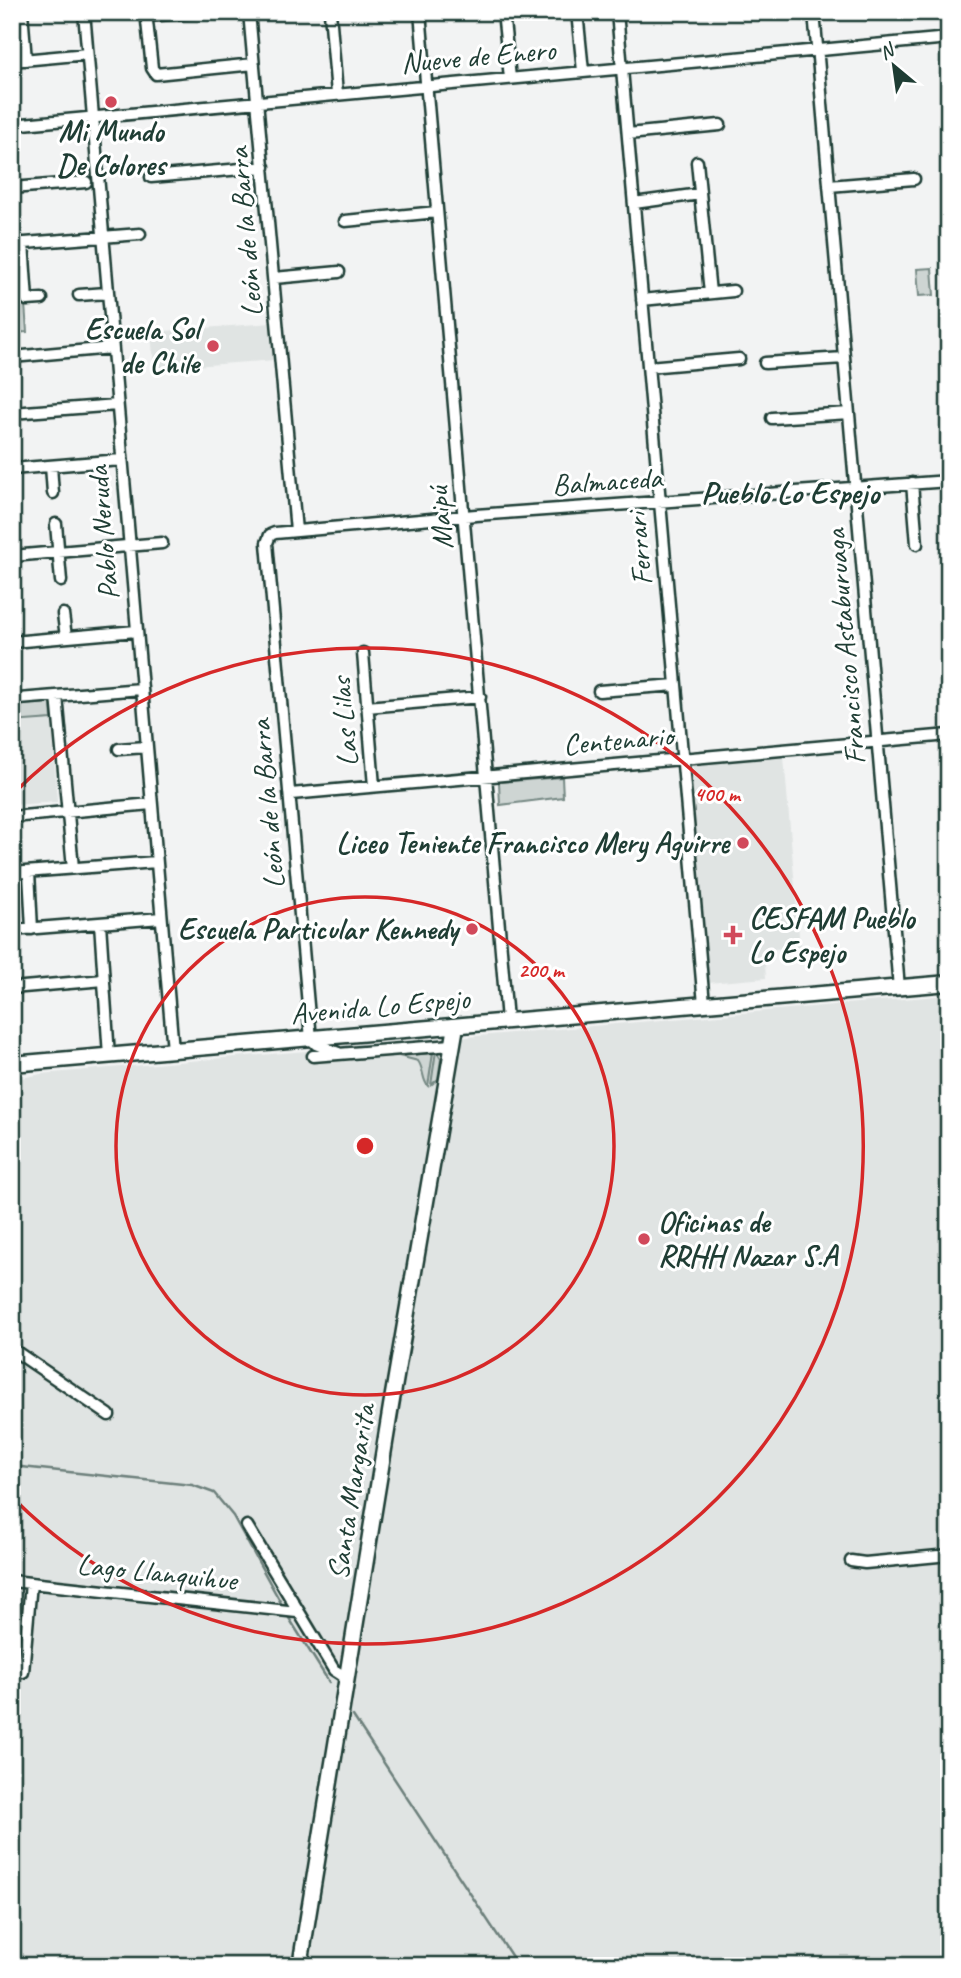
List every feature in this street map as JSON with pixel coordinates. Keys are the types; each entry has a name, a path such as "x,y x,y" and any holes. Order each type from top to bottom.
{"main road":[{"name":"Avenida Lo Espejo","path":"12,1064 949,983"},
{"name":"Santa Margarita","path":"300,1966 456,1027"},
{"name":"Avenida Lo Espejo","path":"12,1075 68,1060"}],"street":[{"path":"22,12 26,60"},
{"name":"Pablo Neruda","path":"83,12 173,1050"},
{"path":"195,12 147,14 152,68 156,74 254,64"},
{"name":"León de la Barra","path":"249,12 296,531"},
{"path":"330,12 337,94"},
{"name":"Maipú","path":"420,12 507,1020"},
{"path":"503,12 510,78"},
{"path":"577,12 583,71"},
{"name":"Ferrari","path":"617,12 704,1004"},
{"name":"Francisco Astaburuaga","path":"814,12 899,988"},
{"name":"Nueve de Enero","path":"12,124 949,38"},
{"path":"12,61 87,54"},
{"path":"628,134 720,125"},
{"path":"697,162 710,293"},
{"path":"151,177 264,167"},
{"path":"829,186 914,179"},
{"path":"12,188 86,182"},
{"path":"634,203 700,194"},
{"path":"345,221 437,212"},
{"path":"42,299 27,300 18,244 140,234"},
{"path":"274,278 339,272"},
{"path":"642,300 733,290"},
{"path":"79,295 107,293"},
{"path":"12,357 112,348"},
{"path":"765,363 844,358"},
{"path":"648,367 739,359"},
{"path":"12,413 117,405"},
{"path":"772,418 849,413"},
{"path":"12,469 121,460"},
{"path":"51,466 53,493"},
{"name":"Balmaceda","path":"270,535 464,516 949,481"},
{"path":"912,483 917,544"},
{"path":"56,524 61,581"},
{"name":"León de la Barra","path":"270,535 267,544 311,1039"},
{"path":"12,556 162,543"},
{"path":"64,614 66,637"},
{"path":"12,642 136,631"},
{"name":"Las Lilas","path":"363,653 374,786"},
{"path":"12,682 13,691 57,696 141,689"},
{"path":"599,691 676,685"},
{"path":"57,696 73,869"},
{"path":"367,707 480,697"},
{"name":"Centenario","path":"291,794 949,736"},
{"path":"119,749 146,747"},
{"path":"12,817 151,804"},
{"path":"12,873 156,862"},
{"path":"29,872 32,929"},
{"path":"12,930 161,918"},
{"path":"100,923 110,1056"},
{"path":"12,988 104,980"},
{"path":"311,1039 316,1044 338,1053"},
{"name":"Avenida Lo Espejo","path":"313,1056 452,1045"},
{"path":"12,1349 109,1415"},
{"name":"Lago Llanquihue","path":"247,1527 334,1670 348,1679"},
{"path":"851,1561 865,1563 949,1555"},
{"name":"Lago Llanquihue","path":"12,1581 297,1612"},
{"path":"23,1672 31,1583"}],"shaded area":[{"path":"932,268 934,295 919,296 917,269"},
{"path":"25,304 27,332 12,333 12,305"},
{"name":"Escuela Sol de Chile","path":"272,323 275,360 154,369 151,332"},
{"path":"51,703 52,719 12,722 12,705"},
{"path":"52,719 57,802 12,805 12,722"},
{"name":"Liceo Teniente Francisco Mery Aguirre","path":"784,757 800,947 764,950 766,978 708,983 689,771 694,765"},
{"path":"562,777 563,797 500,805 499,782"},
{"path":"949,995 949,1966 12,1966 12,1080 41,1074"},
{"path":"436,1051 441,1059 438,1079 431,1085"},
{"path":"433,1053 428,1086 418,1061 399,1056"}],"waterway":[{"path":"12,1466 192,1485 214,1493 233,1516 281,1603"},
{"path":"289,1618 329,1682"},
{"path":"353,1716 518,1966"}],"place":[{"name":"Mi Mundo De Colores","path":"111,102"},
{"name":"Escuela Sol de Chile","path":"213,346"},
{"name":"Liceo Teniente Francisco Mery Aguirre","path":"743,843"},
{"name":"Escuela Particular Kennedy","path":"472,929"},
{"name":"CESFAM Pueblo Lo Espejo","path":"733,935"},
{"name":"Oficinas de RRHH Nazar S.A","path":"644,1239"}],"district":[{"name":"Pueblo Lo Espejo","path":"790,492"}]}
